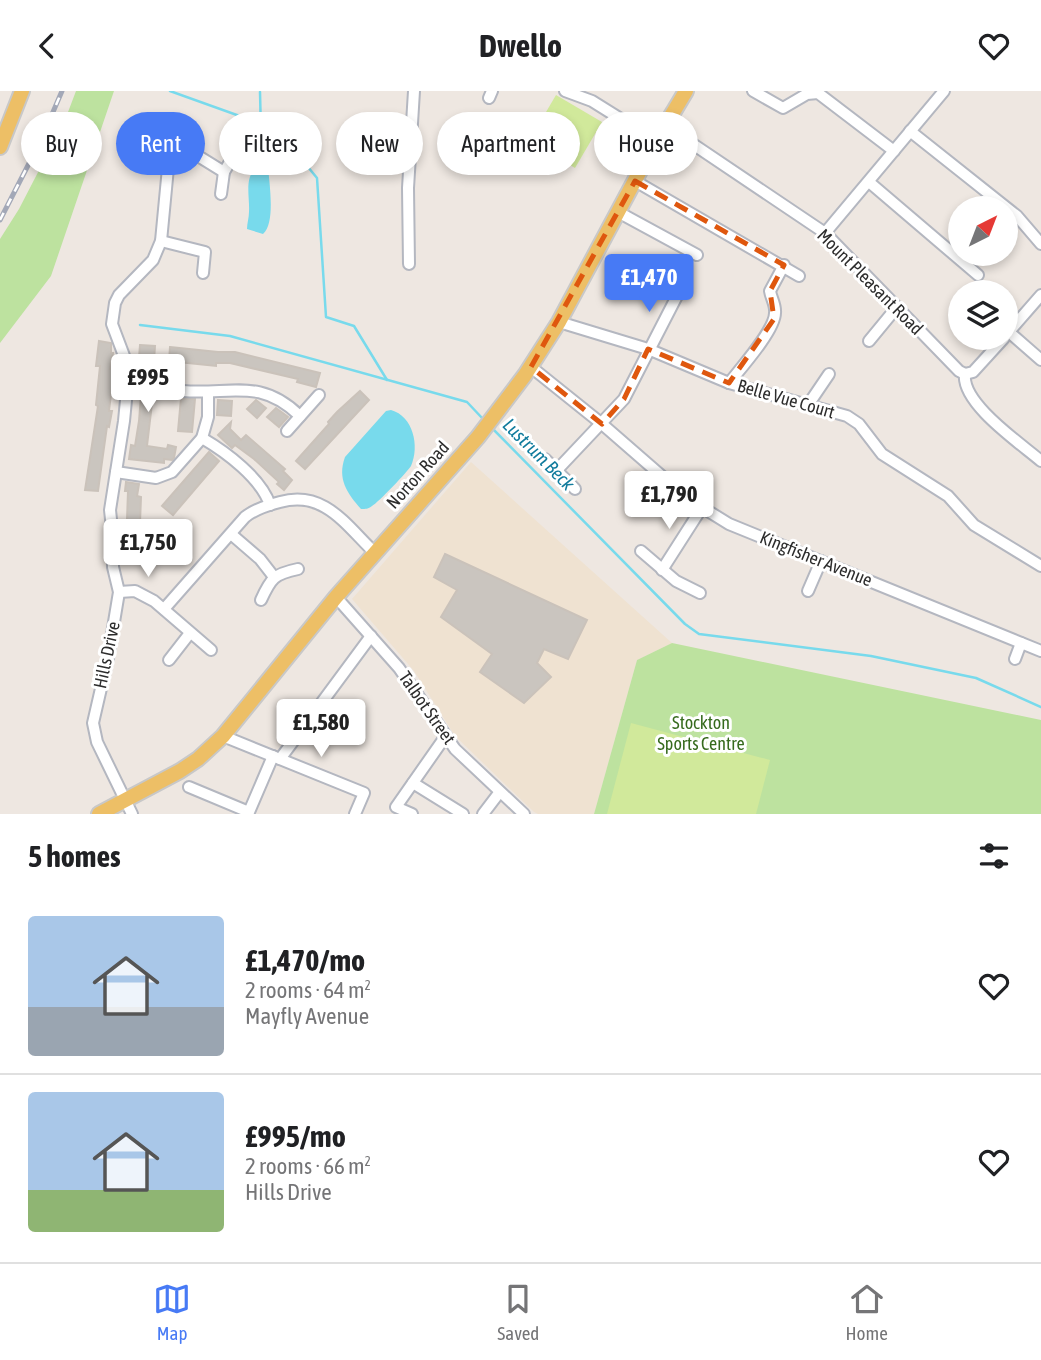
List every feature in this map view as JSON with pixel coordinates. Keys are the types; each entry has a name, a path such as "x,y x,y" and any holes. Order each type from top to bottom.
{"main road":[{"path":"0,147 22,91"},
{"name":"Norton Road","path":"674,112 686,91"},
{"name":"Norton Road","path":"99,814 129,807 198,759 223,736 374,552 490,422 531,367 559,322 638,175"}],"street":[{"path":"410,264 408,188 414,91"},
{"path":"565,91 592,101 610,112"},
{"path":"753,91 783,108 807,95 818,93 894,151"},
{"path":"825,233 940,93"},
{"path":"910,131 1017,216 1041,244"},
{"name":"Mount Pleasant Road","path":"698,148 825,233 965,374"},
{"name":"Hills Drive","path":"129,807 97,742 93,723 108,658 118,592 113,566 110,516 129,369 112,324 115,303 153,260 162,241 168,175"},
{"path":"221,194 224,175"},
{"path":"635,181 799,276"},
{"path":"869,182 978,275"},
{"path":"618,212 697,254"},
{"path":"162,241 205,252 203,273"},
{"path":"729,383 760,344 774,319 775,309 770,291 783,265"},
{"path":"556,471 624,399 678,294"},
{"path":"1018,321 1041,295"},
{"path":"869,341 897,307"},
{"name":"Belle Vue Court","path":"559,322 648,349 729,383 852,419 882,454 948,496 974,525 1041,566"},
{"path":"1018,344 1041,360"},
{"path":"993,350 973,372 965,374 964,382 978,407 1041,461"},
{"name":"Kingfisher Avenue","path":"531,367 701,509 729,524 1041,651"},
{"path":"808,405 829,374"},
{"path":"183,391 208,393 231,389 249,390 278,400 300,417"},
{"path":"116,472 156,478 167,475 202,438 208,417 208,393"},
{"path":"286,431 319,395"},
{"path":"202,438 218,447 263,487 270,505"},
{"path":"545,460 575,489"},
{"path":"164,609 250,513 270,505 298,499 316,502 330,510 374,552"},
{"path":"662,570 701,509"},
{"path":"231,534 260,559 274,577"},
{"path":"641,551 676,581 700,593"},
{"path":"808,591 821,561"},
{"path":"261,600 274,577 298,569"},
{"path":"118,592 141,593 164,609 211,650"},
{"name":"Talbot Street","path":"336,597 399,668 445,737 499,793 524,814"},
{"path":"169,660 190,633"},
{"path":"189,787 249,812 277,757 371,635"},
{"path":"1015,659 1021,643"},
{"path":"223,736 363,793 355,814"},
{"path":"412,814 396,807 445,737"},
{"path":"412,783 463,814"},
{"path":"483,814 499,793"}],"highlighted area":[{"path":"635,181 784,265 770,291 774,319 729,383 648,349 624,399 602,424 531,367"}],"shaded area":[{"path":"471,462 672,643 637,660 594,814 534,812 455,736 414,671 352,599"}],"green space":[{"path":"76,91 114,91 102,126 102,112 68,112"},
{"path":"556,95 594,117 594,136 580,159 580,112 546,112"},
{"path":"37,175 85,175 51,276 0,343 0,239"},
{"name":"Stockton Sports Centre","path":"672,643 1041,720 1041,814 594,814 637,660"},
{"path":"631,723 770,760 756,814 607,814"}],"water":[{"path":"251,175 269,175 271,212 263,234 247,229"},
{"path":"391,410 405,418 413,433 414,458 409,469 380,499 369,508 361,509 351,497 343,479 345,457 386,411"}],"building":[{"path":"99,341 111,343 113,353 110,369 114,369 109,411 112,411 109,427 107,426 98,491 85,490 98,406 100,366 96,366"},
{"path":"140,345 155,346 154,361 157,361 147,446 167,449 168,445 176,447 174,458 164,459 164,463 129,459 131,445 135,446 139,421 144,358 139,358"},
{"path":"170,347 235,352 320,373 316,387 297,382 298,379 230,363 216,363 216,366 169,361"},
{"path":"360,391 369,400 305,469 296,461 337,412"},
{"path":"181,398 195,399 192,432 178,431"},
{"path":"218,400 232,401 231,416 217,415"},
{"path":"256,400 266,408 257,418 247,409"},
{"path":"276,408 288,417 279,427 267,417"},
{"path":"231,422 230,429 241,440 246,435 285,469 283,471 292,480 284,490 254,459 235,445 232,448 218,435"},
{"path":"209,452 219,461 173,515 162,506"},
{"path":"126,482 139,484 139,549 126,548"},
{"path":"158,525 173,529 169,544 154,540"},
{"path":"445,554 587,620 568,659 544,649 537,663 551,677 524,703 480,672 492,654 441,617 457,590 434,577"}],"waterway":[{"path":"170,91 228,112"},
{"path":"260,92 261,133 299,156 317,178 326,317 354,326 387,380"},
{"name":"Lustrum Beck","path":"140,325 230,336 467,402 483,419"},
{"name":"Lustrum Beck","path":"490,426 685,624 699,634 871,656 976,678 1041,707"}],"railway":[{"path":"0,220 41,140 62,91"}]}
